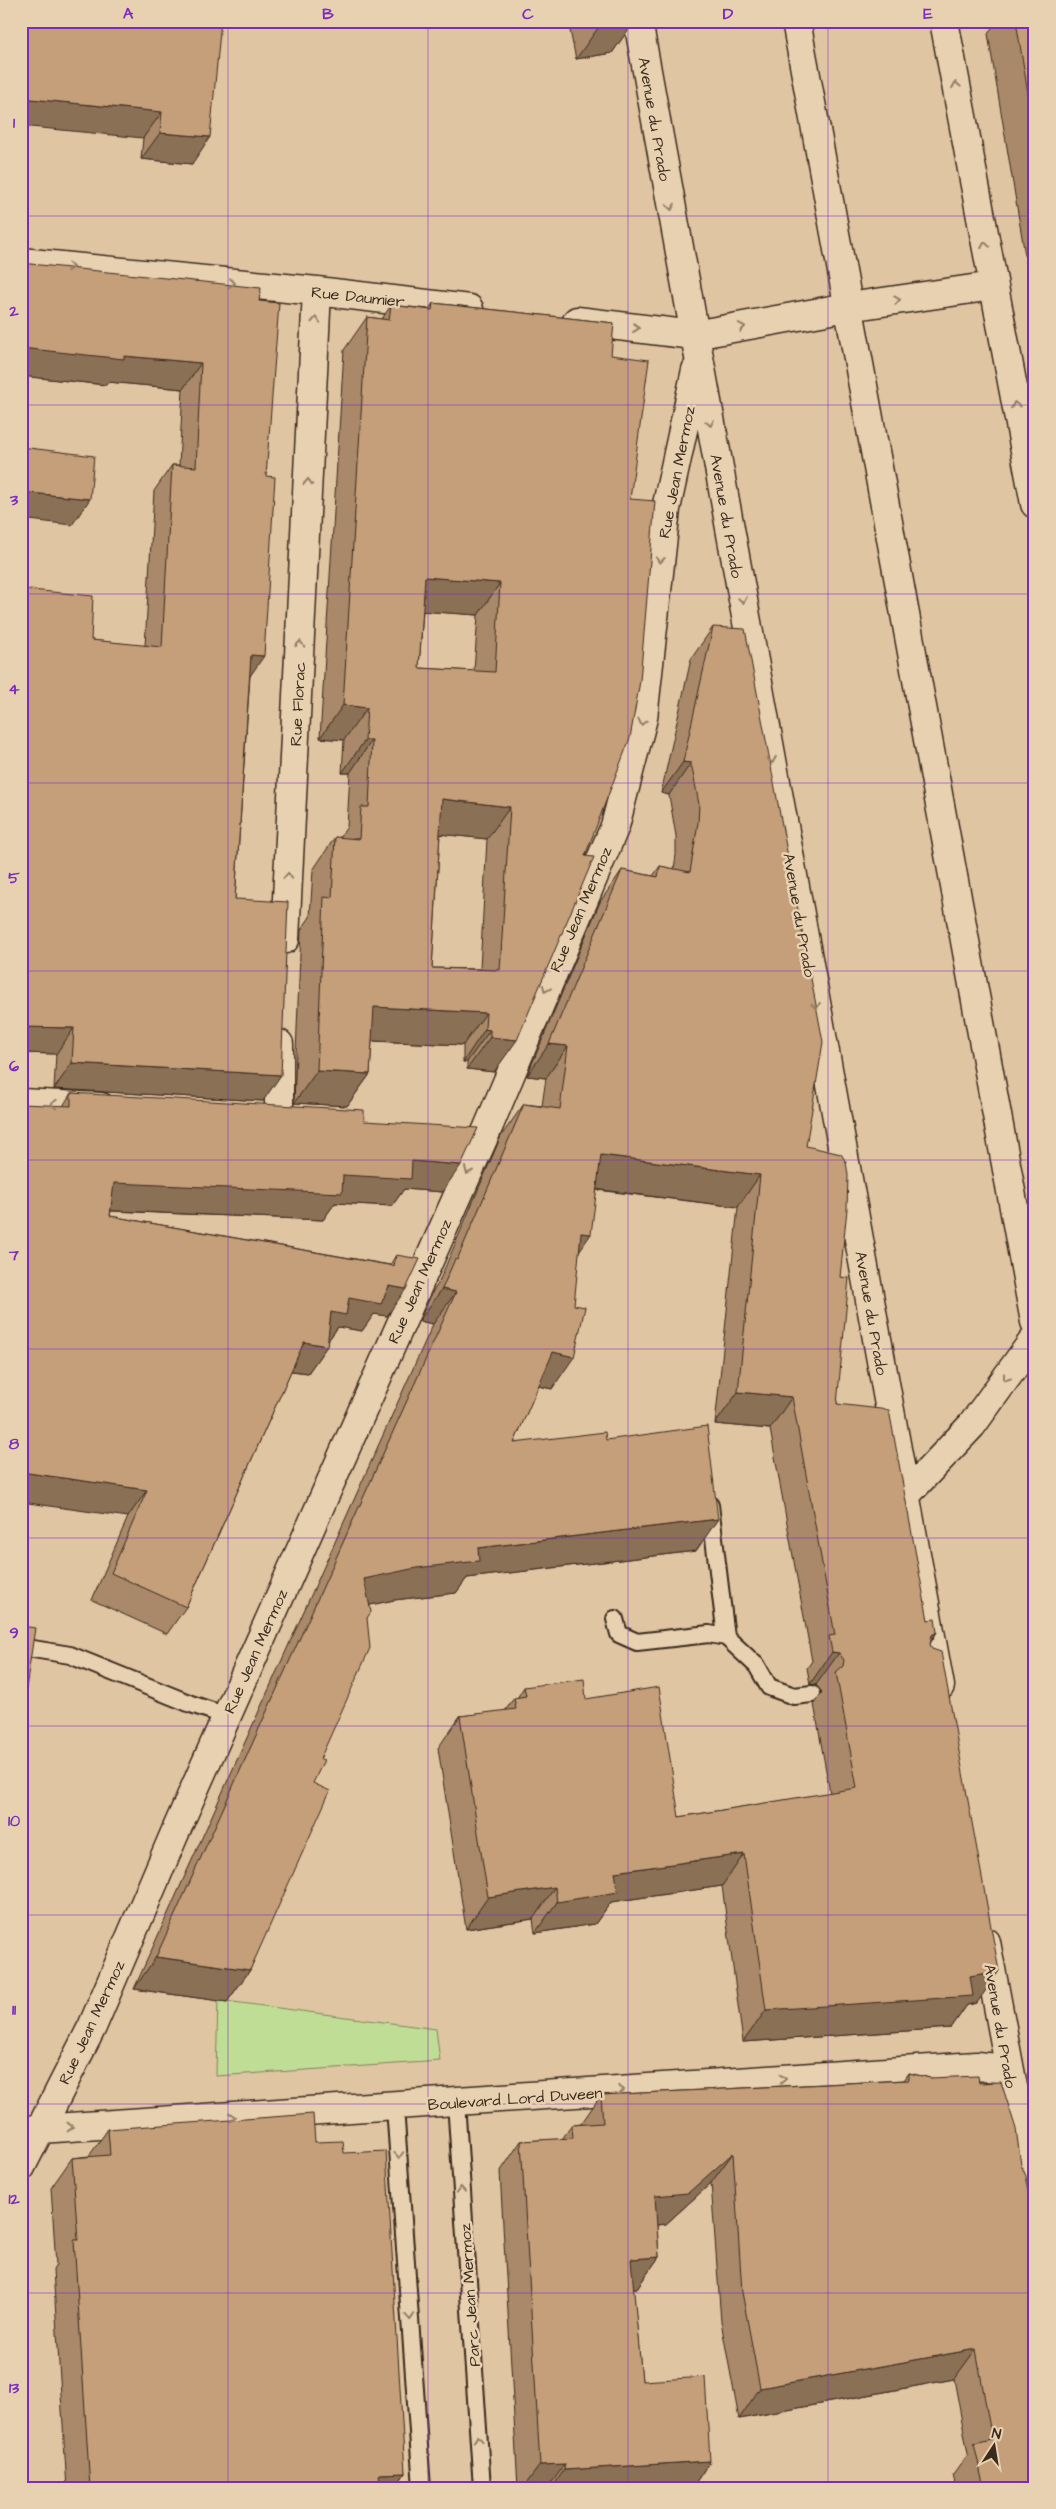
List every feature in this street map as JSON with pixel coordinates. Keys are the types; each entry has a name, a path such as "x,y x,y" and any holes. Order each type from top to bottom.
{"street":[{"name":"Avenue du Prado","path":"638,21 906,1495 930,1671 944,1709"},
{"path":"796,21 1035,1322"},
{"path":"944,21 1035,504"},
{"name":"Rue Daumier","path":"21,262 317,291 496,312"},
{"path":"555,318 696,346 848,307 993,286"},
{"name":"Rue Florac","path":"284,964 317,291"},
{"name":"Rue Jean Mermoz","path":"21,2167 31,2129 92,2027 227,1716 487,1130 615,826 643,718 666,509 696,346"},
{"path":"279,1117 278,1083 281,1014"},
{"path":"21,1103 130,1109"},
{"path":"249,1116 309,1119"},
{"path":"458,1128 487,1130"},
{"path":"906,1495 972,1426 1035,1338"},
{"name":"Avenue du Prado","path":"981,1913 1009,2069 1032,2172 1035,2204"},
{"name":"Boulevard Lord Duveen","path":"31,2129 92,2127 395,2107 976,2066 1009,2069"}],"lane":[{"path":"709,1492 726,1637"},
{"path":"615,1619 620,1634 637,1642 709,1634 726,1637 757,1666 769,1687 794,1696 812,1694"},
{"path":"21,1647 70,1655 191,1704 227,1716"},
{"name":"Parc Jean Mermoz","path":"456,2102 482,2488"},
{"path":"395,2107 422,2488"}],"green space":[{"path":"218,2000 436,2029 440,2061 216,2076"}],"building":[{"path":"21,21 221,21 210,137 160,133 162,112 21,98"},
{"path":"596,21 634,21 634,22 598,28"},
{"path":"1016,21 1035,21 1035,135"},
{"path":"21,263 261,288 259,301 279,303 266,476 275,477 264,656 251,655 235,899 288,902 281,1075 72,1063 74,1028 21,1027 21,589 93,596 91,640 162,647 172,465 196,467 201,363 124,356 124,359 21,348"},
{"path":"433,303 614,323 611,355 649,360 630,499 655,501 640,681 630,738 585,856 594,857 517,1040 490,1037 490,1030 485,1029 486,1013 374,1007 370,1074 317,1071 324,897 332,898 335,837 359,839 361,807 369,807 372,740 365,740 367,708 343,705 367,317 389,320 391,305 432,310","holes":["425,577 500,583 495,672 419,668","442,799 510,807 500,970 432,968"]},
{"path":"21,447 94,456 90,499 21,492"},
{"path":"713,627 745,629 823,1042 806,1146 841,1154 846,1162 848,1175 847,1209 840,1277 849,1278 837,1404 889,1410 928,1620 935,1619 937,1632 932,1635 930,1644 932,1649 941,1652 999,1971 970,1976 973,1996 766,2010 744,1854 615,1872 618,1892 557,1902 555,1887 488,1897 460,1716 516,1709 514,1698 526,1696 524,1687 584,1679 586,1699 659,1687 679,1817 857,1788 836,1672 843,1666 844,1660 839,1653 832,1652 829,1636 835,1635 792,1397 738,1392 760,1175 601,1155 591,1234 581,1233 574,1305 585,1307 574,1357 553,1352 514,1443 605,1432 606,1440 707,1426 718,1519 478,1548 479,1561 416,1568 364,1579 371,1612 367,1618 370,1648 320,1759 324,1760 313,1783 330,1791 250,1970 156,1957 456,1292 442,1289 455,1259 457,1260 524,1104 560,1109 568,1046 549,1044 622,870 658,877 660,866 690,872 698,823 699,804 691,763 683,762"},
{"path":"71,1093 364,1110 364,1121 478,1128 461,1165 412,1161 411,1179 343,1175 342,1193 114,1183 110,1216 394,1266 396,1255 420,1259 406,1289 389,1286 381,1304 349,1298 346,1315 331,1312 327,1346 304,1342 186,1607 111,1573 147,1490 21,1472 21,1104 71,1106"},
{"path":"21,1626 35,1628 21,1722"},
{"path":"909,2073 930,2078 978,2076 979,2083 1001,2082 1016,2129 1021,2165 1026,2176 1035,2222 1035,2488 984,2488 974,2444 992,2440 976,2349 760,2388 742,2292 733,2153 688,2193 655,2196 659,2257 631,2259 642,2381 705,2377 710,2461 564,2470 565,2464 540,2465 521,2141 573,2138 572,2125 603,2123 601,2095 909,2080"},
{"path":"313,2114 315,2142 343,2141 344,2153 386,2151 405,2473 379,2474 380,2481 257,2488 90,2488 74,2240 78,2240 72,2158 110,2155 108,2129"}]}
